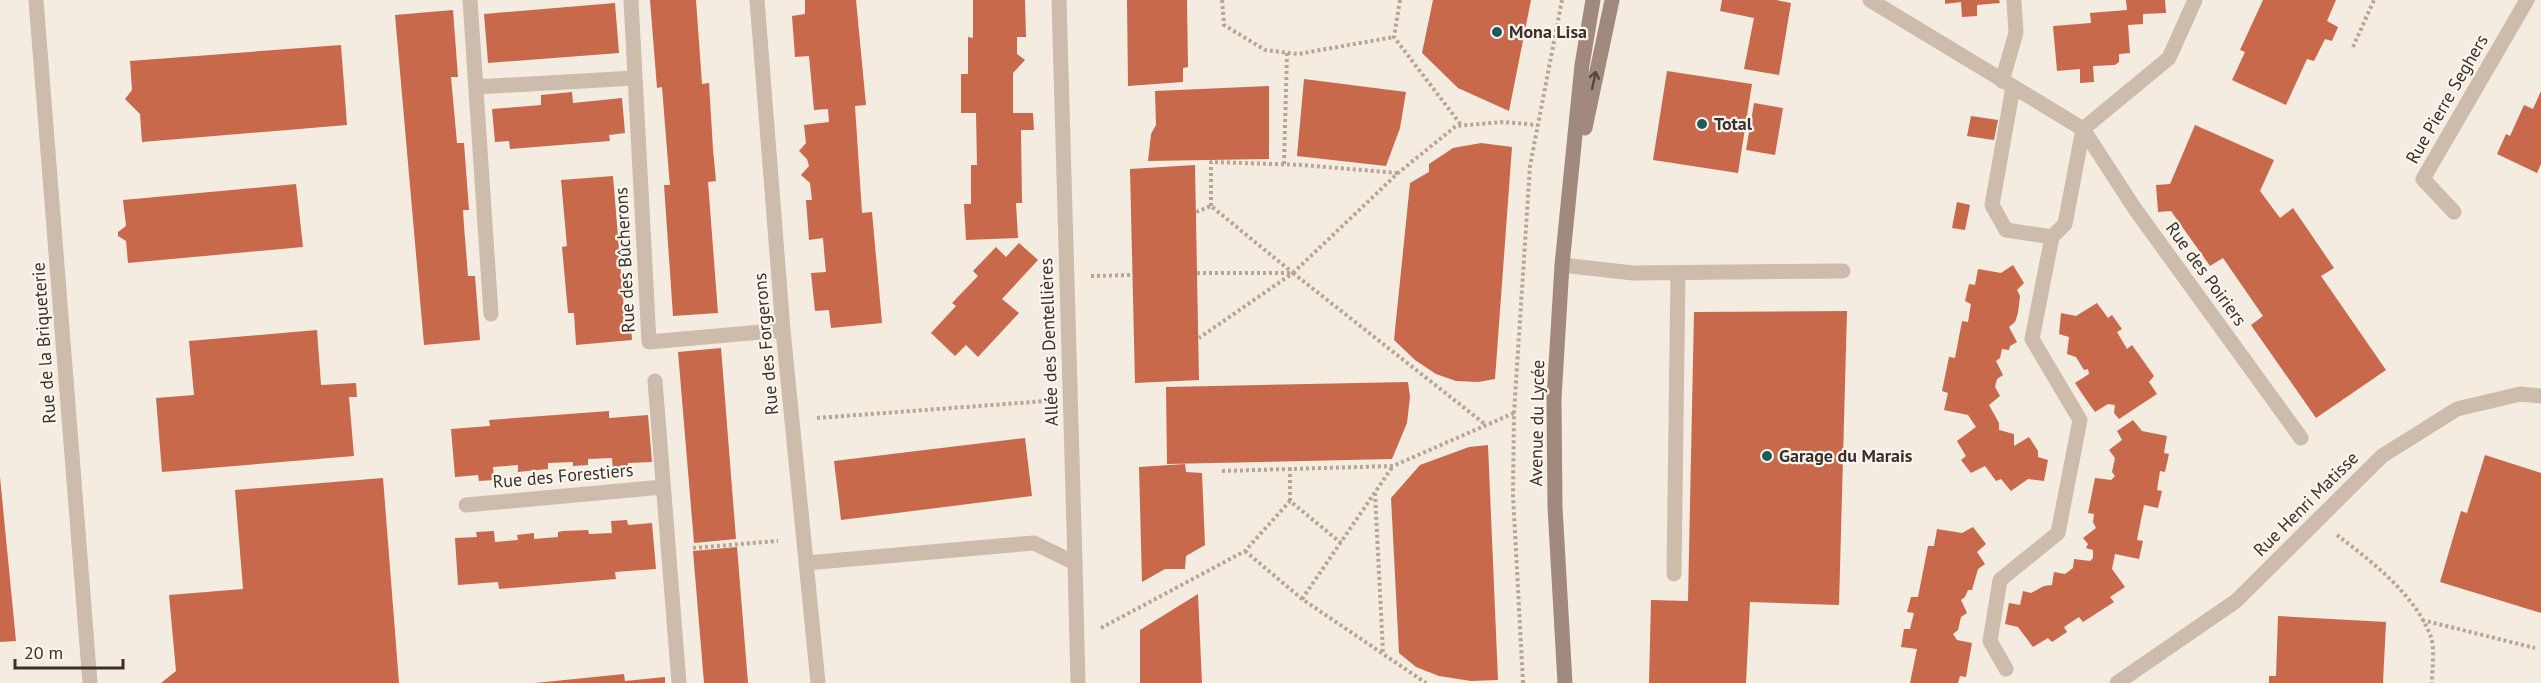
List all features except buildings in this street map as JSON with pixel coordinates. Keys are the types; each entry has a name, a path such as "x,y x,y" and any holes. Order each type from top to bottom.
{"main road":[{"name":"Avenue du Lycée","path":"1565,683 1561,628 1554,399 1562,265 1582,65 1593,0"},
{"name":"Avenue du Lycée","path":"1568,220 1612,0"},
{"name":"Avenue du Lycée","path":"1561,628 1571,683"}],"street":[{"name":"Rue de la Briqueterie","path":"36,0 90,683"},
{"path":"470,0 491,314"},
{"name":"Rue des Bûcherons","path":"631,0 649,342 783,330"},
{"name":"Rue des Forgerons","path":"758,0 783,330 818,683"},
{"name":"Allée des Dentellières","path":"1059,0 1078,683"},
{"name":"Rue des Poiriers","path":"1870,0 2083,129 2135,209 2301,438"},
{"path":"2014,0 2016,33 1992,205 2006,230 2052,237"},
{"path":"2006,669 1990,641 2000,580 2058,533 2080,420 2032,339 2052,237 2065,224 2083,129 2169,58 2195,0"},
{"name":"Rue Pierre Seghers","path":"2454,212 2423,179 2527,0"},
{"path":"476,87 635,78"},
{"path":"1562,265 1633,273 1843,271"},
{"path":"1674,574 1678,273"},
{"path":"655,381 679,683"},
{"name":"Rue Henri Matisse","path":"2117,683 2236,601 2382,456 2457,409 2520,394 2541,396"},
{"name":"Rue des Forestiers","path":"466,505 663,487"},
{"path":"806,563 1034,543 1075,563"}],"path":[{"path":"1222,0 1224,25 1265,50 1298,54 1394,37"},
{"path":"1400,0 1394,37 1462,125"},
{"path":"1523,683 1513,495 1514,413 1530,166 1562,0"},
{"path":"2353,47 2374,0"},
{"path":"1284,164 1287,53"},
{"path":"1199,338 1293,273 1398,173 1456,126 1504,122 1538,125"},
{"path":"1211,206 1212,162 1284,164 1398,173"},
{"path":"1196,213 1211,206"},
{"path":"1211,206 1486,425"},
{"path":"1197,273 1293,273"},
{"path":"1066,278 1132,275"},
{"path":"792,420 1070,399"},
{"path":"1222,471 1393,466 1514,413"},
{"path":"1302,598 1393,466"},
{"path":"1077,641 1245,552 1290,501 1290,468"},
{"path":"1375,493 1383,654"},
{"path":"1290,501 1341,543"},
{"path":"2318,519 2371,561 2410,601 2432,638 2432,683"},
{"path":"669,551 804,539"},
{"path":"1245,552 1302,598 1426,683"},
{"path":"2421,620 2535,648"}],"place":[{"name":"Mona Lisa","path":"1497,32"},
{"name":"Total","path":"1702,124"},
{"name":"Garage du Marais","path":"1767,456"}]}
